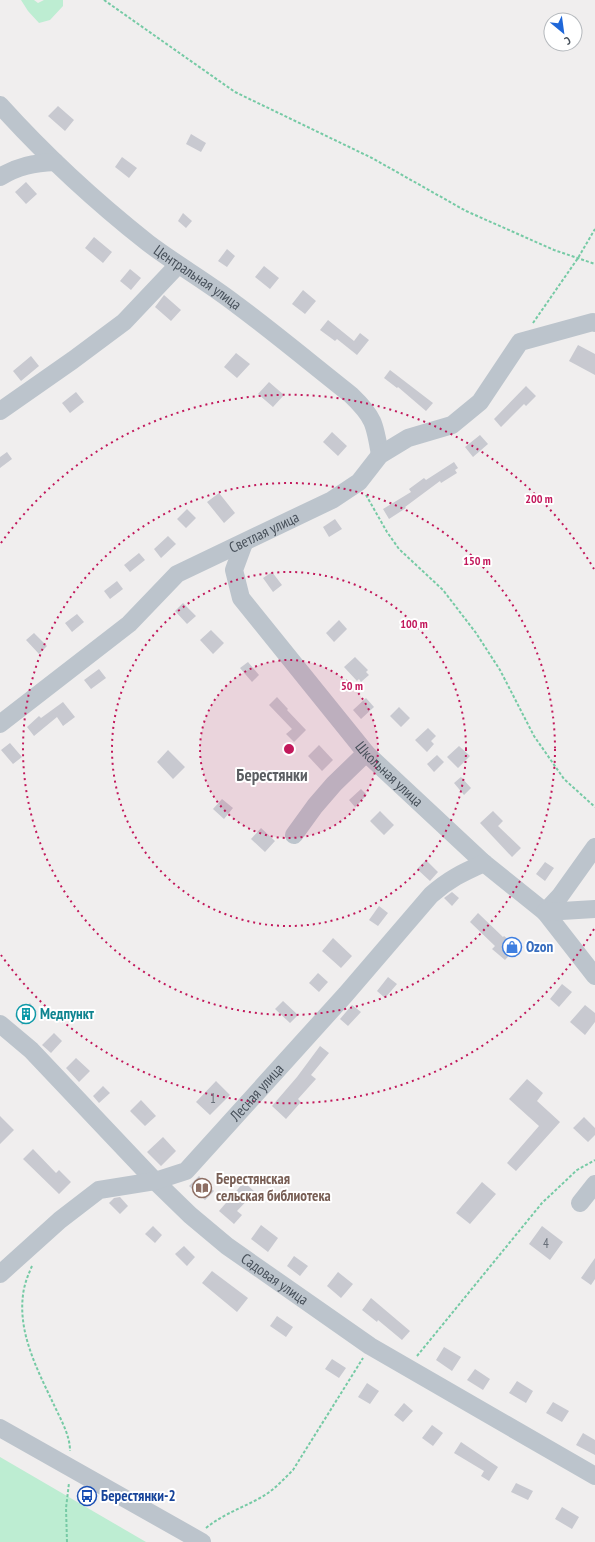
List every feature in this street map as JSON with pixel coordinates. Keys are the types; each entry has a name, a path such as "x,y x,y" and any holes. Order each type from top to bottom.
{"street":[{"name":"Центральная улица","path":"0,105 55,162 119,220 178,264 236,304 286,342 356,400 366,410 376,428 380,455"},
{"path":"0,177 25,165 38,162 55,162"},
{"path":"0,411 124,322 178,264"},
{"path":"520,342 593,322 595,323"},
{"name":"Светлая улица","path":"0,724 129,624 177,574 332,500 359,482 380,455 408,438 452,425 480,402 520,342"},
{"name":"Школьная улица","path":"244,543 234,570 240,598 366,753 484,864 545,912 595,976"},
{"path":"294,835 329,789 366,753"},
{"path":"545,912 593,859"},
{"name":"Лесная улица","path":"0,1274 60,1220 99,1190 155,1181 186,1172 346,994 431,895 443,884 457,875 484,864"},
{"path":"545,912 595,909"},
{"name":"Садовая улица","path":"0,1024 35,1055 155,1181 190,1215 227,1246 370,1346 595,1476"},
{"path":"580,1203 595,1184"},
{"path":"0,1428 198,1540"}],"path":[{"path":"104,0 236,92 372,158 466,211 554,250 595,264"},
{"path":"520,342 578,258 595,229"},
{"path":"359,482 399,549 443,590 476,633 500,670 534,736 564,779 595,807"},
{"path":"407,1368 542,1203 577,1170 595,1160"},
{"path":"33,1263 23,1293 22,1308 24,1330 30,1350 67,1432 70,1448 71,1468 66,1508 67,1542"},
{"path":"198,1540 213,1523 229,1513 261,1498 280,1484 292,1470 370,1346"}],"green space":[{"path":"21,0 34,0 38,3 44,0 63,0 63,6 50,20 39,23 28,11"},
{"path":"0,1457 146,1542 0,1542"}],"building":[{"path":"58,106 74,120 65,131 48,116"},
{"path":"191,134 206,143 201,152 186,144"},
{"path":"122,157 137,168 129,178 115,167"},
{"path":"26,182 37,194 26,204 15,192"},
{"path":"183,213 192,221 186,228 178,221"},
{"path":"94,237 112,252 103,263 85,248"},
{"path":"227,249 235,256 227,267 218,261"},
{"path":"264,266 279,278 270,289 255,277"},
{"path":"130,269 141,278 131,290 120,281"},
{"path":"303,290 316,301 305,314 292,304"},
{"path":"164,295 181,310 171,321 155,307"},
{"path":"328,320 354,341 360,333 369,340 357,355 337,339 335,341 320,330"},
{"path":"578,345 595,354 595,375 569,361"},
{"path":"236,353 250,364 237,378 224,367"},
{"path":"31,356 39,366 21,381 13,371"},
{"path":"390,370 433,403 426,411 398,387 397,388 384,378"},
{"path":"269,382 284,395 273,407 258,394"},
{"path":"526,386 536,396 526,406 524,404 501,427 494,419"},
{"path":"76,392 84,402 70,413 62,403"},
{"path":"332,432 347,446 338,456 323,442"},
{"path":"480,435 488,444 473,457 465,447"},
{"path":"7,452 12,459 0,468 0,457"},
{"path":"454,462 458,468 455,470 457,473 441,483 440,481 405,507 406,508 389,519 383,509 411,492 409,489 424,478 426,480"},
{"path":"219,493 235,513 224,523 207,502"},
{"path":"187,509 196,518 186,528 177,519"},
{"path":"335,519 342,529 329,537 323,527"},
{"path":"168,536 176,544 161,558 154,549"},
{"path":"139,553 145,560 130,572 124,565"},
{"path":"272,572 282,585 273,592 263,578"},
{"path":"117,581 123,589 110,599 104,591"},
{"path":"183,603 196,616 187,624 175,611"},
{"path":"77,614 84,622 72,632 65,623"},
{"path":"339,620 347,629 334,642 326,633"},
{"path":"211,630 224,643 213,654 200,640"},
{"path":"34,633 47,646 39,654 26,640"},
{"path":"355,657 368,670 366,672 369,675 361,682 359,679 357,681 344,667"},
{"path":"248,662 259,675 252,682 240,668"},
{"path":"99,669 106,678 91,689 84,680"},
{"path":"277,697 306,730 294,742 286,734 292,729 269,705"},
{"path":"366,698 374,707 361,719 353,710"},
{"path":"63,702 75,717 63,726 57,717 34,736 27,727 39,716 41,718"},
{"path":"399,707 410,718 401,727 390,716"},
{"path":"428,728 436,736 431,741 434,744 427,752 415,740"},
{"path":"10,743 22,757 13,764 1,750"},
{"path":"319,745 333,760 322,771 308,756"},
{"path":"459,746 470,756 458,768 447,757"},
{"path":"168,750 185,767 173,779 157,762"},
{"path":"437,755 444,762 434,772 427,764"},
{"path":"461,777 471,788 464,795 454,783"},
{"path":"361,789 367,795 355,807 349,800"},
{"path":"222,799 233,808 224,819 213,809"},
{"path":"380,811 394,825 384,835 370,821"},
{"path":"493,811 503,821 498,826 521,848 512,857 480,823"},
{"path":"261,828 275,841 265,852 251,839"},
{"path":"426,860 438,872 430,881 417,869"},
{"path":"545,862 554,868 545,881 536,874"},
{"path":"452,892 459,898 452,906 444,898"},
{"path":"379,906 388,913 378,926 369,920"},
{"path":"478,913 503,937 504,936 517,947 505,960 492,949 495,946 470,922"},
{"path":"333,938 352,956 341,968 322,951"},
{"path":"318,973 328,982 319,992 309,983"},
{"path":"388,977 397,984 385,998 377,991"},
{"path":"562,984 572,992 559,1007 550,999"},
{"path":"283,1001 298,1015 290,1023 275,1009"},
{"name":"Медпункт","path":"30,1003 37,1012 22,1025 15,1016"},
{"path":"352,1005 361,1012 348,1026 340,1019"},
{"path":"585,1005 595,1013 595,1022 585,1035 570,1022"},
{"path":"54,1033 62,1041 51,1053 42,1045"},
{"path":"320,1046 329,1053 311,1075 316,1079 298,1099 301,1102 286,1119 272,1106 297,1077"},
{"path":"76,1058 90,1071 79,1082 66,1068"},
{"path":"527,1079 543,1093 537,1101 560,1122 516,1171 507,1163 539,1126 509,1099"},
{"path":"216,1081 230,1095 210,1115 196,1102"},
{"path":"103,1086 110,1093 99,1103 93,1096"},
{"path":"141,1100 156,1116 145,1126 130,1111"},
{"path":"0,1116 14,1130 0,1144"},
{"path":"584,1117 595,1128 595,1135 588,1142 573,1128"},
{"path":"163,1137 176,1151 161,1166 147,1152"},
{"path":"33,1149 56,1173 59,1170 71,1182 59,1194 23,1159"},
{"name":"Берестянская сельская библиотека","path":"199,1176 214,1191 205,1200 189,1186"},
{"path":"244,1182 255,1192 237,1211 242,1215 234,1224 219,1211"},
{"path":"482,1182 496,1194 470,1224 456,1213"},
{"path":"120,1197 128,1206 120,1214 109,1203 114,1198"},
{"path":"261,1225 278,1238 268,1252 251,1239"},
{"path":"153,1226 162,1235 155,1243 145,1234"},
{"path":"542,1226 563,1242 550,1260 529,1244"},
{"path":"184,1246 195,1257 187,1266 175,1254"},
{"path":"294,1256 308,1266 300,1276 287,1266"},
{"path":"595,1258 595,1279 591,1285 581,1278"},
{"path":"212,1271 248,1298 237,1312 202,1283"},
{"path":"338,1272 353,1284 341,1298 327,1286"},
{"path":"371,1298 410,1331 402,1340 378,1320 377,1322 362,1310"},
{"path":"277,1316 293,1327 286,1337 270,1326"},
{"path":"444,1347 461,1357 452,1371 436,1360"},
{"path":"332,1359 346,1368 339,1378 325,1369"},
{"path":"475,1369 490,1379 483,1390 467,1380"},
{"path":"517,1381 533,1391 526,1403 509,1393"},
{"path":"367,1383 379,1391 370,1404 358,1397"},
{"path":"553,1402 569,1411 562,1422 546,1413"},
{"path":"404,1403 413,1411 403,1422 394,1415"},
{"path":"432,1425 443,1433 433,1446 422,1438"},
{"path":"583,1433 595,1440 595,1455 576,1445"},
{"path":"461,1442 498,1467 489,1481 481,1476 484,1471 454,1453"},
{"path":"516,1483 533,1491 528,1500 511,1492"},
{"path":"562,1507 579,1517 572,1529 555,1519"}],"place":[{"name":"Ozon","path":"512,947"},
{"name":"Медпункт","path":"26,1014"},
{"name":"Берестянская сельская библиотека","path":"202,1188"},
{"name":"Берестянки-2","path":"87,1496"}],"district":[{"name":"Берестянки","path":"272,775"}]}
